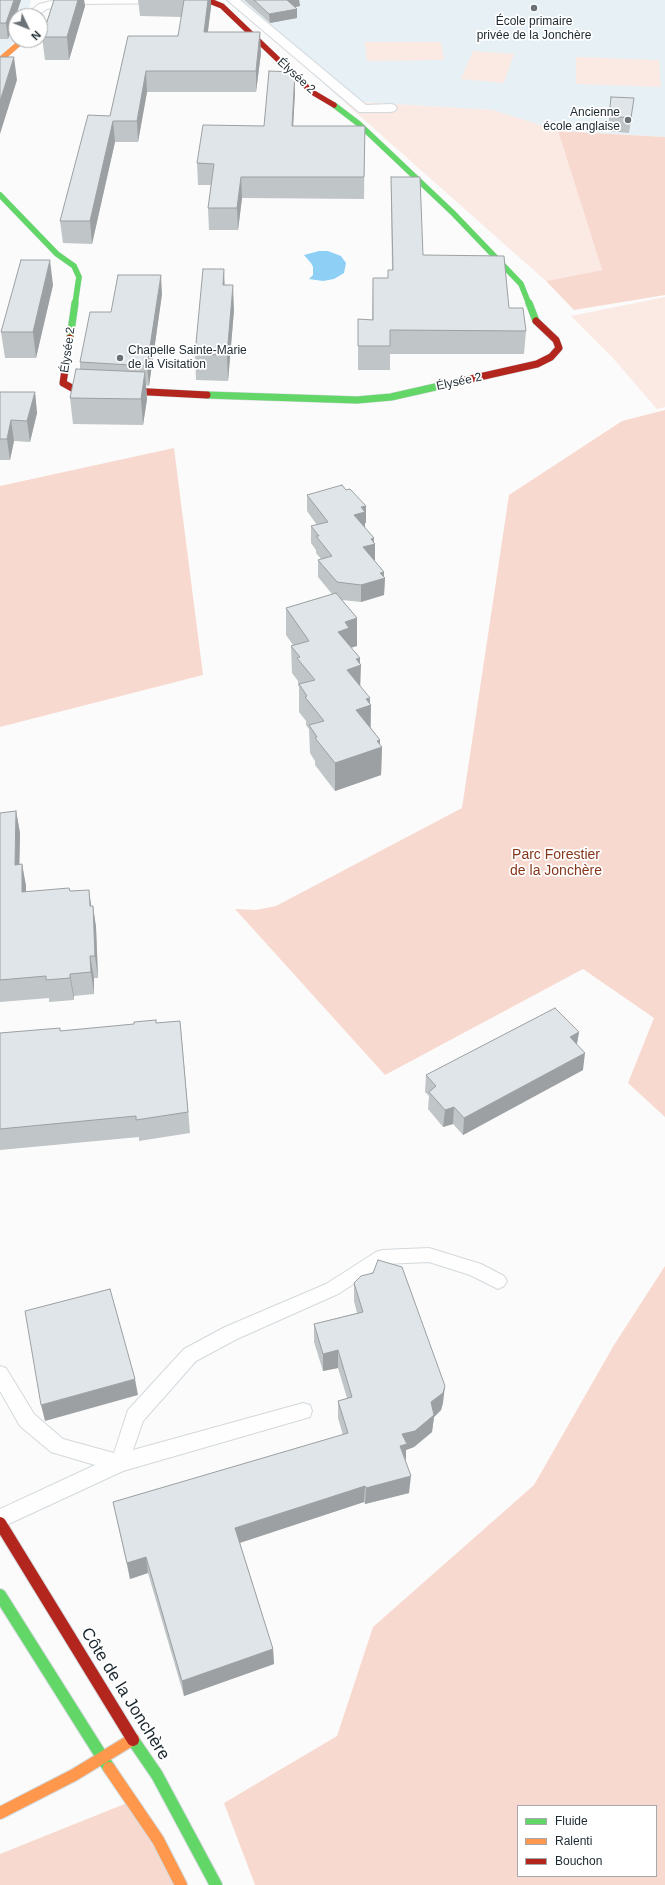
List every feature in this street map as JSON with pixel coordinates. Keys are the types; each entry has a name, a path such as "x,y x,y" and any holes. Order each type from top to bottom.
{"street":[{"path":"40,8 43,6 58,3 78,1 191,0"},
{"name":"Élysée 2","path":"0,195 57,254 74,266 80,277 63,383 72,388 254,398 357,400 391,397 537,364 551,357 559,348 556,340 536,322 521,284 448,208 359,124 330,102 312,92 222,6 212,2 195,0"},
{"path":"233,0 363,109 391,108"},
{"path":"0,60 14,48"},
{"name":"Côte de la Jonchère","path":"0,1523 133,1739 157,1775 216,1885"},
{"path":"0,1596 103,1758 158,1840 181,1885"},
{"path":"0,1813 103,1758 133,1739"}],"lane":[{"path":"120,1463 135,1416 190,1355 231,1333 332,1290 382,1257 429,1255 475,1269 498,1281"},
{"path":"0,1374 27,1420 58,1446 120,1463"},
{"path":"0,1519 120,1463 303,1411"}],"shaded area":[{"path":"0,0 31,0 29,8 8,8 8,48 0,57"},
{"path":"231,0 665,0 665,137 558,131 493,110 343,101"},
{"path":"365,42 441,42 444,60 367,61"},
{"path":"473,51 514,54 504,83 461,79"},
{"path":"576,57 659,60 661,87 576,84"},
{"path":"343,101 493,110 558,131 602,270 546,281"},
{"path":"665,297 665,407 657,409 612,357 571,316"}],"green space":[{"path":"558,131 665,137 665,295 574,310 546,281 602,270"},
{"name":"Parc Forestier de la Jonchère","path":"665,410 665,1117 628,1083 654,1018 583,969 385,1075 235,909 256,910 276,906 462,808 509,495 622,421"},
{"path":"174,448 203,675 0,727 0,486"},
{"path":"665,1266 665,1885 255,1885 224,1803 337,1736 373,1627 534,1485 614,1345"},
{"path":"132,1801 174,1885 0,1885 0,1854"}],"water":[{"path":"319,251 328,251 341,256 346,263 344,273 334,279 323,281 309,279 313,275 313,267 304,255"}],"building":[{"path":"0,0 14,0 11,8 8,8 8,17 6,23 0,23"},
{"path":"54,0 78,0 67,37 48,37 48,18"},
{"path":"184,0 208,0 204,32 260,32 256,71 146,71 137,121 113,121 90,221 60,221 88,115 110,116 128,36 178,36"},
{"path":"254,0 287,0 297,9 269,14"},
{"path":"0,57 14,57 0,101"},
{"path":"269,71 295,72 292,126 365,126 364,177 241,177 237,208 208,208 214,164 197,163 203,125 264,126"},
{"path":"611,97 634,98 631,118 609,116"},
{"path":"391,177 420,177 423,255 504,256 509,308 523,308 526,331 390,330 390,346 358,346 358,319 373,320 373,278 388,278 388,270 393,270"},
{"path":"21,260 50,260 33,332 1,332"},
{"path":"203,269 224,269 223,285 233,285 227,355 195,354"},
{"path":"118,275 161,275 147,366 80,362 90,312 111,312"},
{"path":"76,369 145,372 141,399 70,398"},
{"path":"0,392 35,392 27,421 11,420 7,439 0,439"},
{"path":"342,485 346,490 350,489 366,506 361,507 365,512 354,515 374,538 371,539 375,544 363,547 384,572 380,573 385,578 361,585 337,582 318,560 332,556 316,536 319,536 311,526 328,522 307,495"},
{"path":"336,593 357,618 345,622 349,628 338,632 360,658 356,659 361,665 347,670 370,698 366,699 371,705 356,710 380,740 377,741 382,747 335,763 315,738 317,737 309,725 324,721 305,697 307,696 299,684 315,680 297,658 300,657 291,646 309,641 286,608"},
{"path":"16,811 15,865 22,864 22,892 69,888 70,891 89,890 90,906 93,906 95,956 90,956 91,972 70,974 70,978 46,980 46,976 0,980 0,813"},
{"path":"555,1008 579,1032 570,1037 585,1053 464,1118 454,1107 445,1110 429,1092 436,1086 426,1075"},
{"path":"156,1020 156,1023 180,1021 188,1112 136,1120 136,1116 0,1129 0,1033 60,1028 60,1031 134,1024 134,1022"},
{"path":"378,1260 402,1267 445,1386 443,1393 431,1402 434,1415 415,1431 402,1434 407,1444 400,1446 411,1476 366,1488 365,1486 235,1528 273,1649 182,1681 146,1557 127,1563 113,1502 348,1433 338,1401 352,1397 338,1350 323,1354 314,1324 363,1312 354,1283 361,1276 373,1273"},
{"path":"110,1289 135,1379 41,1405 25,1311"}],"traffic: fast":[{"path":"334,105 359,124 453,213 521,284 536,321"},
{"path":"0,195 57,254 74,266 79,277 70,338"},
{"path":"207,395 357,400 391,397 444,385"},
{"path":"0,1595 109,1768"},
{"path":"133,1740 157,1775 216,1885"}],"traffic: slow":[{"path":"0,60 14,48"},
{"path":"0,1813 74,1775 133,1739"},
{"path":"109,1768 158,1840 181,1885"}],"traffic: jam":[{"path":"195,0 212,2 222,6 312,92 334,105"},
{"path":"444,385 537,364 551,357 559,348 556,340 536,321"},
{"path":"70,338 63,383 72,388 207,395"},
{"path":"0,1523 133,1740"}],"place":[{"name":"École primaire privée de la Jonchère","path":"534,8"},
{"name":"Ancienne école anglaise","path":"628,120"},
{"name":"Chapelle Sainte-Marie de la Visitation","path":"120,358"}]}
